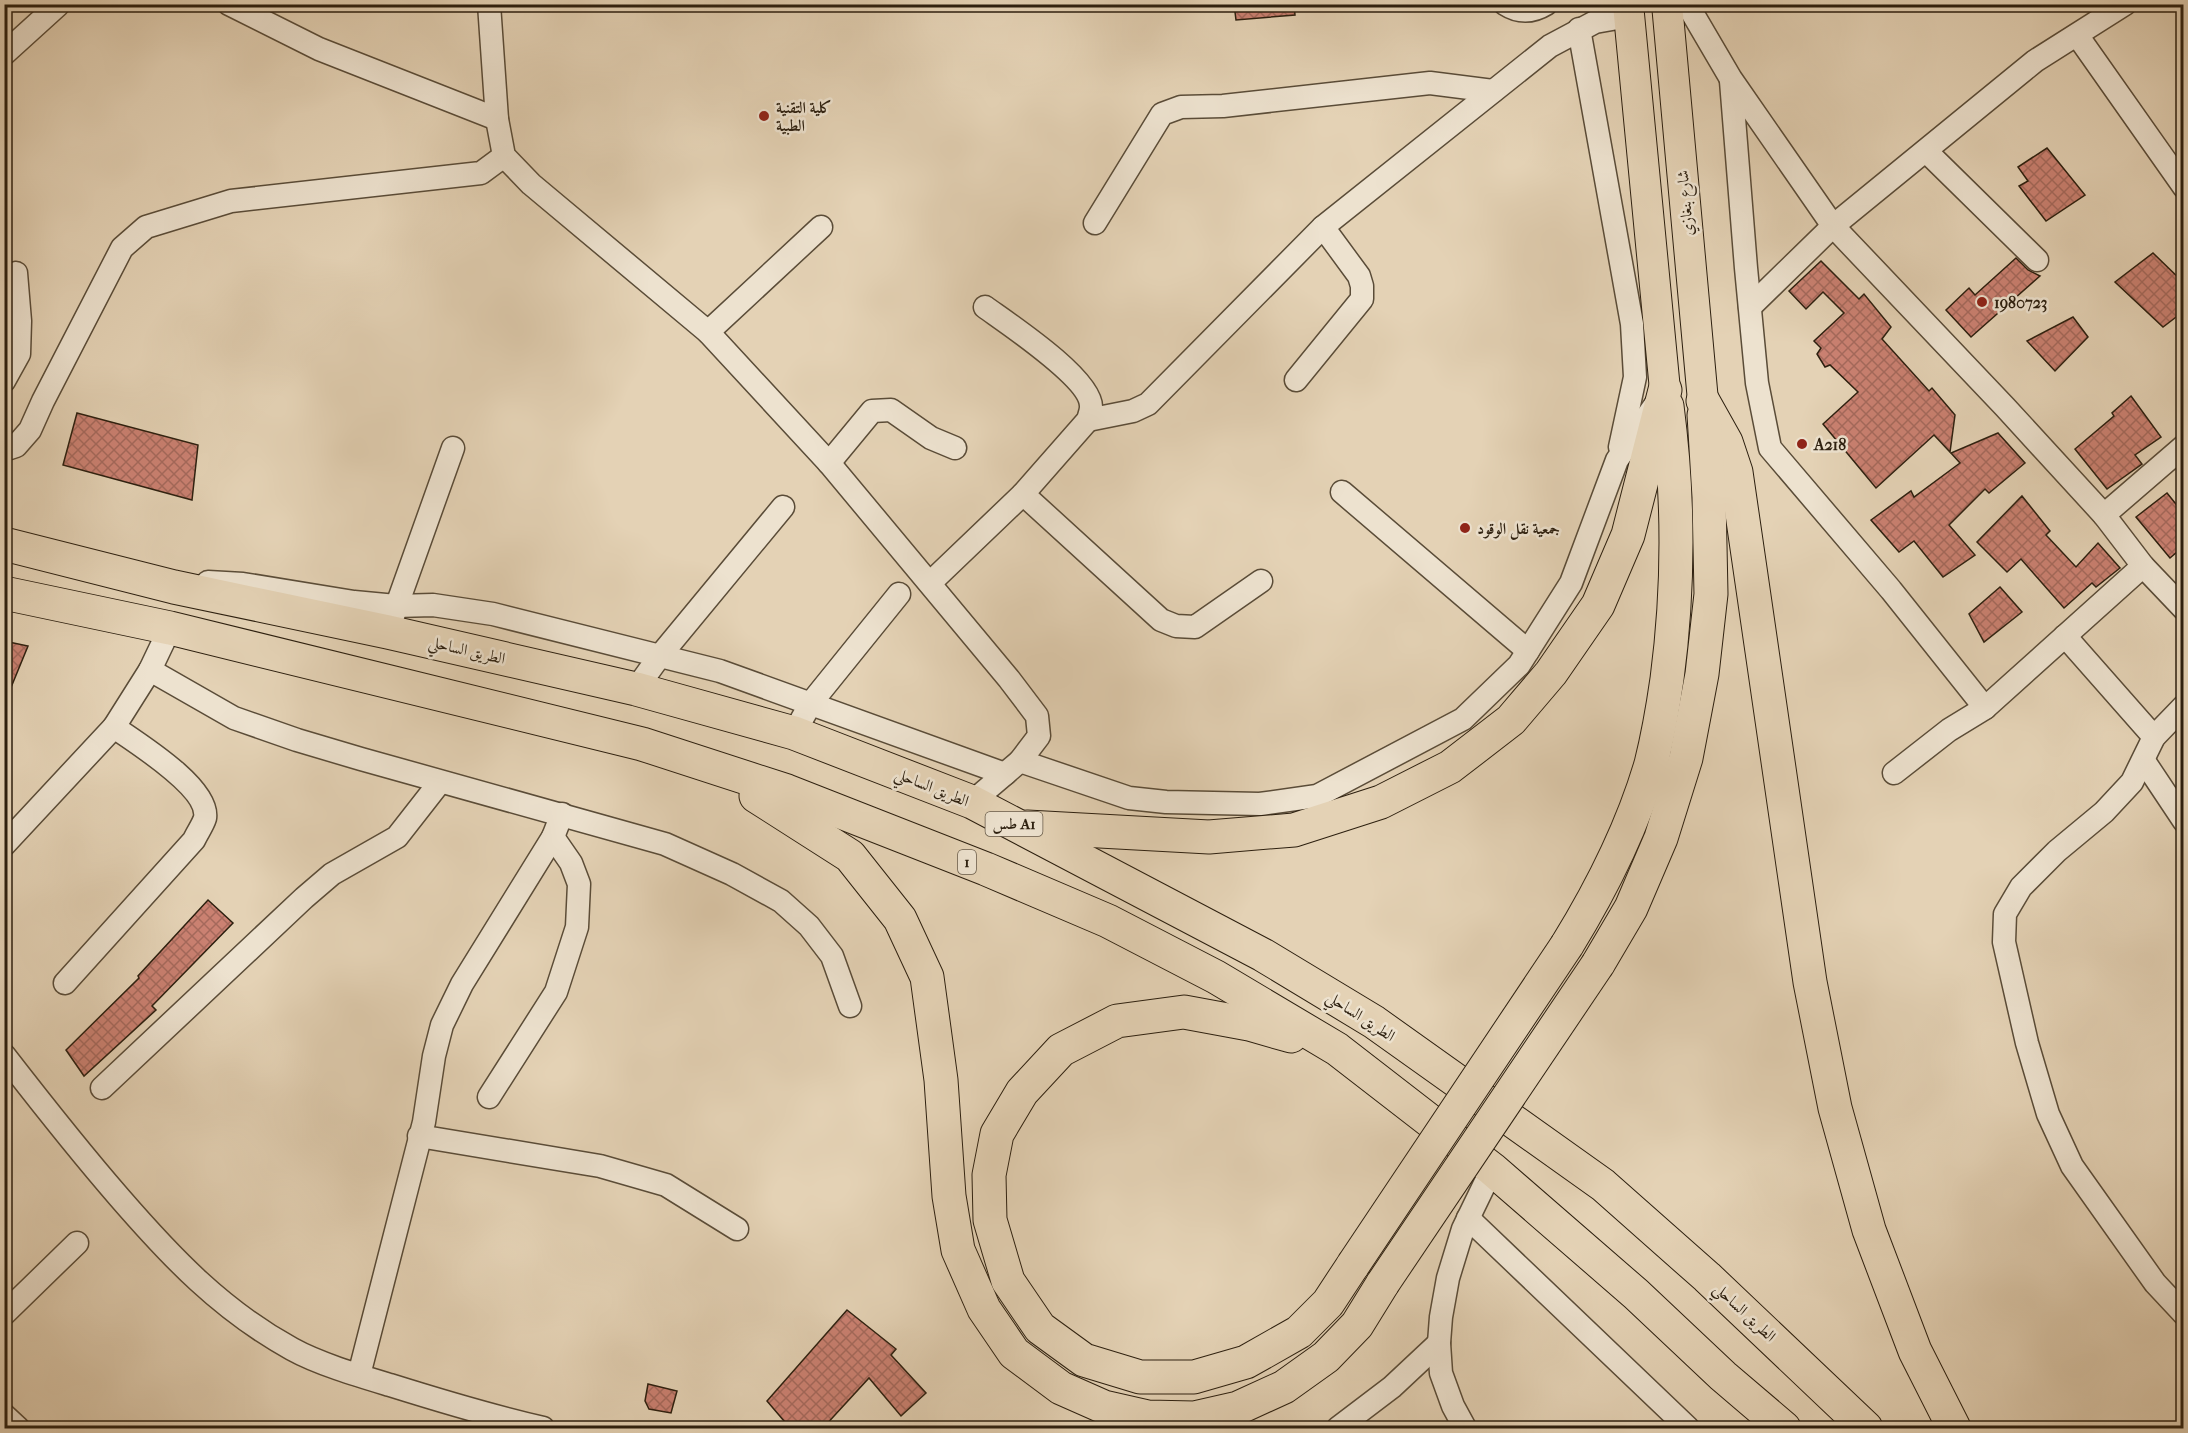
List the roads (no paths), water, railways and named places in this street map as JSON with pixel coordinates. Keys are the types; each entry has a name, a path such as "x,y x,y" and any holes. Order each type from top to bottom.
{"highway":[{"path":"1021,827 1209,837 1294,830 1381,802 1450,767 1511,720 1551,673 1598,605 1628,535 1665,390"},
{"path":"1337,1049 1249,1024 1184,1012 1117,1021 1061,1050 1022,1092 997,1134 989,1175 990,1220 1008,1281 1040,1328 1084,1360 1140,1377 1194,1377 1246,1362 1299,1332 1328,1303 1567,945 1603,883 1634,813 1651,763 1663,704 1673,635 1677,547 1674,455 1665,390"},
{"path":"642,744 769,803 850,856 900,919 927,977 940,1080 949,1196 958,1250 984,1309 1014,1353 1061,1388 1104,1407 1148,1417 1194,1418 1238,1408 1284,1387 1326,1357 1357,1325 1598,964 1631,908 1661,838 1686,758 1702,674 1711,594 1704,401"},
{"path":"1704,401 1726,442 1736,472 1810,982 1836,1108 1869,1230 1915,1351 1953,1428"},
{"name":"الطريق الساحلي","path":"4,544 174,587 392,619 794,733 972,802 1263,955 1374,1022 1593,1178 1707,1277 1866,1428"},
{"name":"1","path":"4,593 170,628 642,744 787,791 976,865 1108,921 1216,977 1337,1049 1492,1169 1636,1294 1723,1376 1784,1428"}],"main road":[{"name":"شارع بنغازي","path":"1667,4 1704,401"},
{"path":"1628,10 1665,390"}],"street":[{"path":"229,4 319,49 497,119"},
{"path":"489,4 497,119 504,156 531,184 708,332 828,463 930,583 1037,716 1040,736 1013,768 972,802"},
{"path":"1505,4 1520,11 1533,11 1546,4"},
{"path":"1687,4 1731,79 1833,226 2104,515 2143,566 2184,609"},
{"path":"1708,4 1708,40"},
{"path":"1750,307 1833,226 2035,62 2126,4"},
{"path":"4,54 58,5"},
{"path":"1088,420 1133,411 1148,404 1323,227 1550,46 1594,22 1628,10"},
{"path":"392,619 433,605 493,614 720,671 1013,768 1129,798 1166,802 1260,804 1317,796 1463,719 1519,665 1571,583 1617,460 1635,377 1632,324 1580,29"},
{"path":"2077,35 2184,187"},
{"path":"1731,79 1757,383 1770,448 1891,590 1985,708"},
{"path":"1095,223 1162,114 1181,107 1223,106 1430,83 1493,91"},
{"path":"1926,151 2037,260"},
{"path":"4,450 16,446 30,430 122,248 146,227 231,201 481,172 504,156"},
{"path":"708,332 821,227"},
{"path":"1296,380 1362,299 1359,276 1323,227"},
{"path":"4,381 19,354 20,321 16,273"},
{"path":"930,583 1023,494 1088,420 1091,405 1083,386 1038,345 985,307"},
{"path":"1617,460 1665,390"},
{"path":"828,463 872,411 891,410 931,438 955,448"},
{"path":"2104,515 2184,446"},
{"path":"392,619 453,448"},
{"path":"1342,492 1528,651"},
{"path":"1023,494 1161,620 1176,626 1195,627 1261,581"},
{"path":"636,689 659,657 783,507"},
{"path":"1894,773 1949,730 1985,708 2143,566"},
{"path":"794,733 811,703 899,594"},
{"path":"4,845 114,727 150,670 170,628"},
{"path":"2065,636 2154,737"},
{"path":"150,670 234,718 297,740 440,782 665,844 732,874 781,901 809,926 832,956 850,1006"},
{"path":"2182,1309 2155,1283 2072,1166 2048,1114 2027,1043 2004,942 2005,914 2020,887 2057,851 2104,812 2132,782 2154,737 2184,706"},
{"path":"64,984 194,840 205,818 203,803 189,782 114,727"},
{"path":"2144,761 2184,821"},
{"path":"102,1088 332,874 397,837 440,782"},
{"path":"359,1375 424,1122 434,1056 448,1010 553,837 562,814"},
{"path":"489,1097 556,992 577,927 579,884 572,863 553,837"},
{"path":"4,1056 72,1142 173,1259 207,1291 250,1323 293,1350 359,1375 486,1415 543,1428"},
{"path":"419,1136 600,1166 666,1185 737,1229"},
{"path":"1465,1428 1453,1406 1441,1373 1439,1343 1441,1317 1463,1229 1492,1169"},
{"path":"1468,1218 1688,1428"},
{"path":"4,1314 77,1243"},
{"path":"1338,1428 1392,1387 1439,1343"},
{"path":"4,1415 18,1428"}],"place":[{"name":"كلية التقنية الطبية","path":"764,116"},
{"name":"1980723","path":"1982,302"},
{"name":"A218","path":"1802,444"},
{"name":"جمعية نقل الوقود","path":"1465,528"}]}
